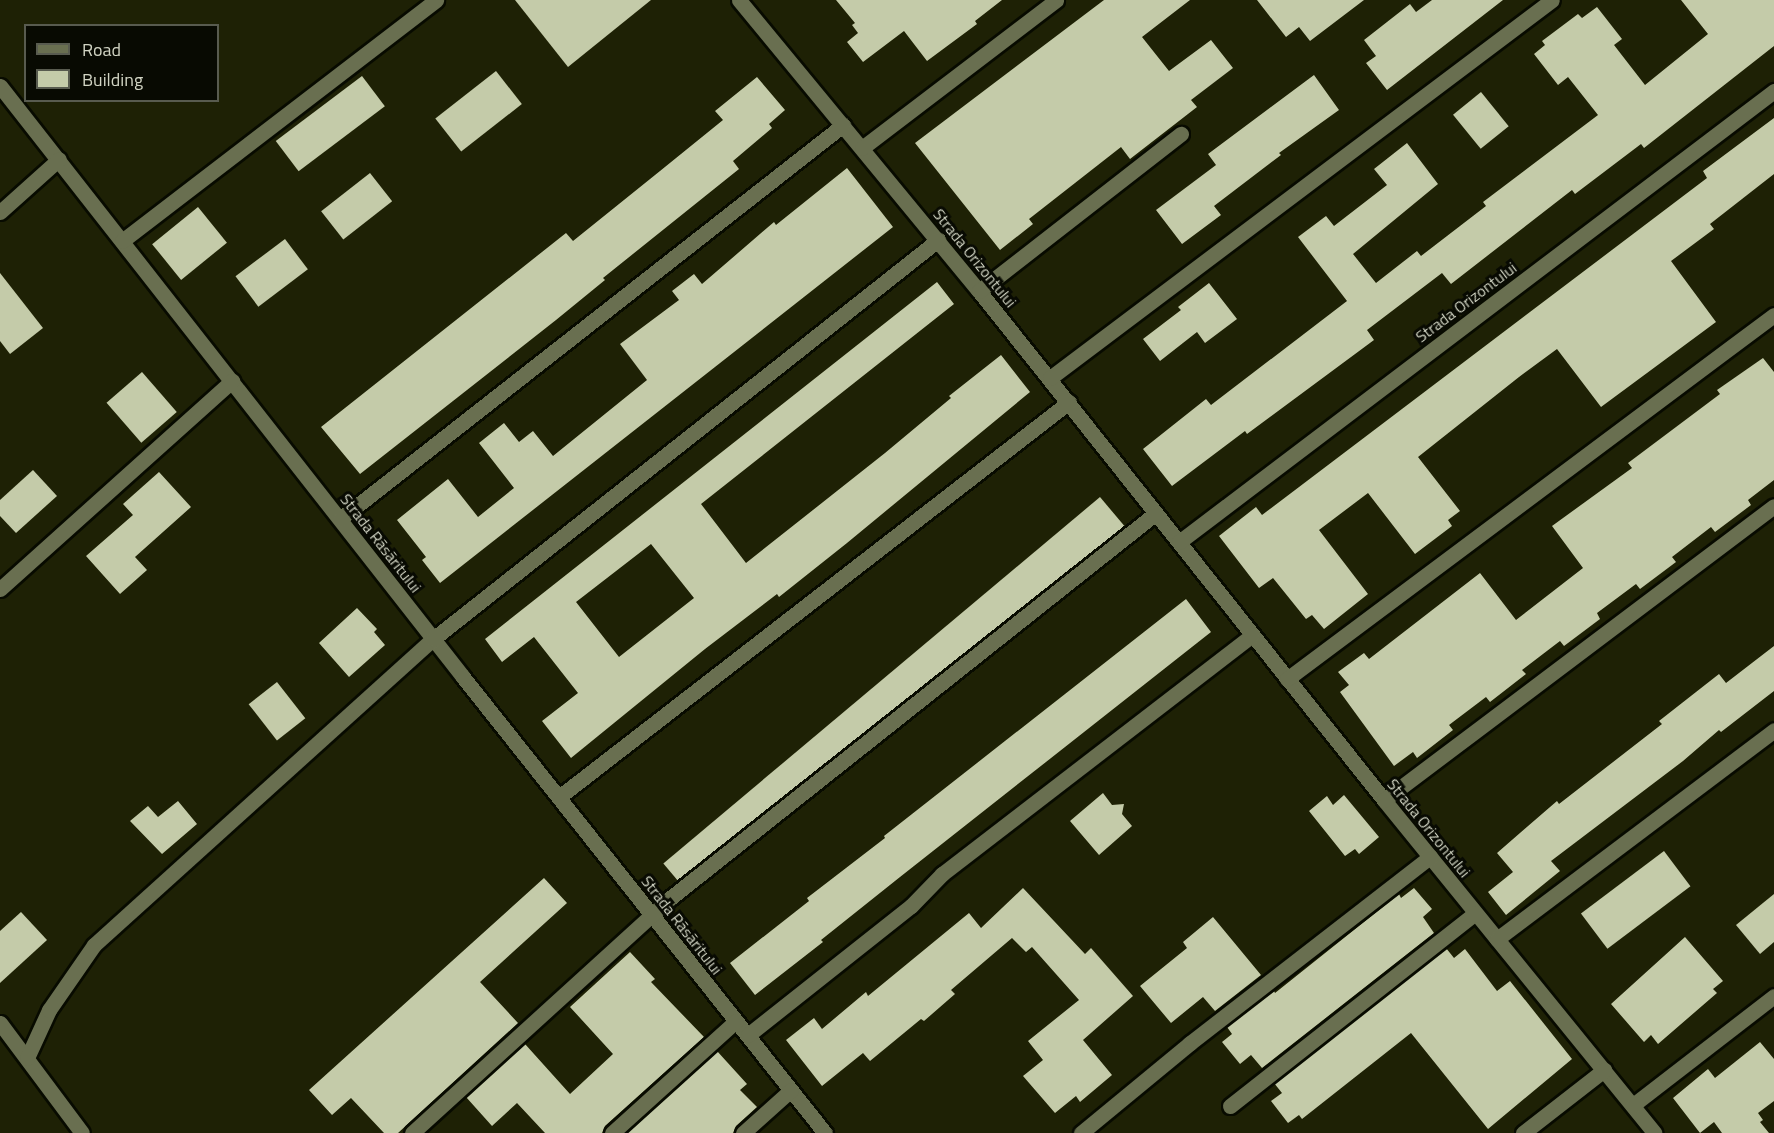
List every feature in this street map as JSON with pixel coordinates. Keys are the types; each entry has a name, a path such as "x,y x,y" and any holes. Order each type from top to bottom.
{"street":[{"path":"122,241 436,0"},
{"name":"Strada Orizontului","path":"739,0 1050,378 1475,914 1655,1133"},
{"path":"862,148 1056,0"},
{"path":"1050,378 1551,0"},
{"name":"Strada Răsăritului","path":"0,86 433,639 825,1133"},
{"name":"Strada Orizontului","path":"1179,542 1774,91"},
{"path":"340,519 843,125"},
{"path":"979,291 1181,134"},
{"path":"0,212 58,159"},
{"path":"27,1058 48,1010 94,945 433,639 938,240"},
{"path":"1287,679 1774,315"},
{"path":"0,589 232,381"},
{"path":"559,797 1069,402"},
{"path":"1384,800 1774,506"},
{"path":"412,1133 651,914 1156,513"},
{"path":"748,1035 911,906 942,874 1252,635"},
{"path":"1497,939 1774,730"},
{"path":"1081,1133 1190,1043 1430,857"},
{"path":"1230,1106 1475,914"},
{"path":"1633,1105 1774,996"},
{"path":"612,1133 736,1021"},
{"path":"0,1023 82,1133"},
{"path":"1523,1133 1604,1070"},
{"path":"743,1133 791,1089"}],"building":[{"path":"515,0 651,0 568,67"},
{"path":"836,0 1002,0 975,21 977,24 927,61 904,31 863,62 847,42 858,33 852,25 855,23"},
{"path":"1104,0 1190,0 1142,37 1169,71 1211,40 1233,68 1191,100 1197,107 1130,159 1121,147 1029,219 1033,224 1000,250 915,143"},
{"path":"1257,0 1364,0 1310,41 1299,27 1286,37"},
{"path":"1432,0 1503,0 1387,90 1366,63 1376,56 1364,40 1410,4 1416,12"},
{"path":"1681,0 1774,0 1774,46 1644,148 1641,144 1575,194 1572,190 1451,284 1442,273 1367,330 1374,340 1247,434 1245,431 1172,486 1143,449 1206,399 1211,405 1347,301 1298,237 1326,216 1334,226 1387,185 1374,169 1407,143 1438,184 1353,254 1376,283 1417,251 1421,256 1486,206 1483,202 1598,115 1568,77 1558,85 1534,54 1545,45 1542,41 1578,14 1582,18 1597,7 1622,39 1614,45 1645,85 1708,34"},
{"path":"496,71 522,104 461,152 435,118"},
{"path":"1314,75 1339,110 1279,153 1281,155 1214,206 1221,215 1182,244 1156,210 1216,165 1208,154"},
{"path":"362,76 385,106 299,171 276,141"},
{"path":"757,77 785,110 769,124 772,128 733,161 739,169 603,278 605,280 556,320 360,474 321,427 566,233 573,241 723,120 715,111"},
{"path":"1481,92 1509,126 1481,149 1453,115"},
{"path":"1774,118 1774,174 1710,224 1714,229 1671,261 1716,322 1601,407 1557,349 1519,377 1418,457 1460,511 1448,520 1452,526 1415,554 1368,493 1319,530 1368,594 1324,629 1312,615 1306,619 1273,578 1259,588 1219,536 1256,507 1262,515 1707,178 1703,171"},
{"path":"847,168 893,227 440,583 422,560 426,557 397,520 448,479 478,517 514,488 479,443 504,423 519,442 533,431 553,456 647,380 620,344 679,300 672,291 694,274 702,284 774,222 776,225"},
{"path":"370,173 392,201 343,240 321,211"},
{"path":"198,207 227,243 181,280 152,244"},
{"path":"285,239 308,269 258,307 235,276"},
{"path":"0,273 43,328 10,354 0,341"},
{"path":"937,282 954,304 701,504 746,563 885,453 951,398 949,396 1001,355 1030,392 847,543 779,597 777,594 705,649 571,758 542,721 578,693 534,637 502,662 485,639","holes":["651,544 694,598 619,657 576,602"]},
{"path":"1209,283 1237,319 1205,343 1197,332 1160,361 1143,339 1181,310 1178,307"},
{"path":"1763,358 1774,372 1774,480 1748,500 1751,505 1715,532 1711,527 1672,557 1676,562 1640,589 1636,584 1597,613 1600,619 1564,646 1560,641 1522,670 1526,674 1490,702 1486,697 1449,725 1453,730 1417,758 1413,752 1394,766 1340,692 1349,685 1338,672 1364,653 1369,659 1480,573 1516,620 1583,568 1552,526 1632,468 1628,463 1720,394 1717,390"},
{"path":"142,372 177,412 141,443 107,403"},
{"path":"33,470 57,496 16,533 0,516 0,500"},
{"path":"159,472 191,507 135,557 147,570 120,594 86,556 133,515 123,504"},
{"path":"1100,497 1124,526 688,892 663,863"},
{"path":"1186,599 1211,632 900,877 821,940 823,942 755,995 730,963 809,901 807,898 885,838 884,836"},
{"path":"357,608 377,629 374,632 385,645 349,677 319,643"},
{"path":"1774,646 1774,691 1721,732 1719,730 1683,761 1551,861 1560,871 1506,915 1488,892 1513,872 1497,853 1557,801 1559,804 1662,724 1659,721 1719,674 1726,683"},
{"path":"277,682 305,718 277,740 249,704"},
{"path":"1103,793 1112,805 1124,804 1122,814 1132,826 1099,855 1070,821"},
{"path":"1344,795 1379,837 1359,854 1355,849 1345,856 1309,811 1327,796 1333,805"},
{"path":"178,801 197,824 162,854 130,821 148,806 158,817"},
{"path":"1664,851 1690,886 1607,949 1581,914"},
{"path":"544,878 567,903 480,982 518,1023 398,1133 384,1133 351,1098 332,1115 309,1090"},
{"path":"1023,888 1085,954 1091,948 1133,996 1083,1040 1112,1075 1080,1102 1076,1096 1055,1113 1023,1076 1043,1060 1028,1041 1079,1000 1032,947 1026,952 1012,938 951,990 955,994 924,1021 921,1019 870,1061 863,1053 822,1086 786,1040 814,1018 822,1029 866,992 868,996 969,913 981,928"},
{"path":"1414,888 1432,909 1423,917 1434,933 1262,1068 1251,1055 1240,1064 1222,1042 1232,1034 1227,1027 1274,991 1275,993 1399,894 1401,898"},
{"path":"1774,894 1774,942 1760,954 1736,925"},
{"path":"21,912 47,940 0,983 0,931"},
{"path":"1213,917 1261,975 1215,1011 1203,997 1171,1023 1140,986 1187,948 1183,942"},
{"path":"1685,937 1723,981 1713,989 1717,993 1658,1044 1651,1035 1644,1042 1611,1004"},
{"path":"1446,948 1454,958 1465,949 1497,991 1510,981 1572,1059 1488,1129 1411,1033 1302,1119 1299,1115 1288,1123 1271,1101 1282,1093 1274,1083"},
{"path":"630,952 655,979 651,982 704,1037 605,1126 602,1133 545,1133 517,1103 492,1126 466,1097 525,1044 570,1094 613,1054 570,1007"},
{"path":"1760,1042 1774,1059 1774,1101 1758,1113 1763,1120 1760,1122 1769,1133 1722,1133 1714,1122 1700,1133 1673,1098 1708,1069 1715,1078"},
{"path":"717,1051 747,1084 740,1090 757,1107 736,1126 733,1133 627,1133"}]}
